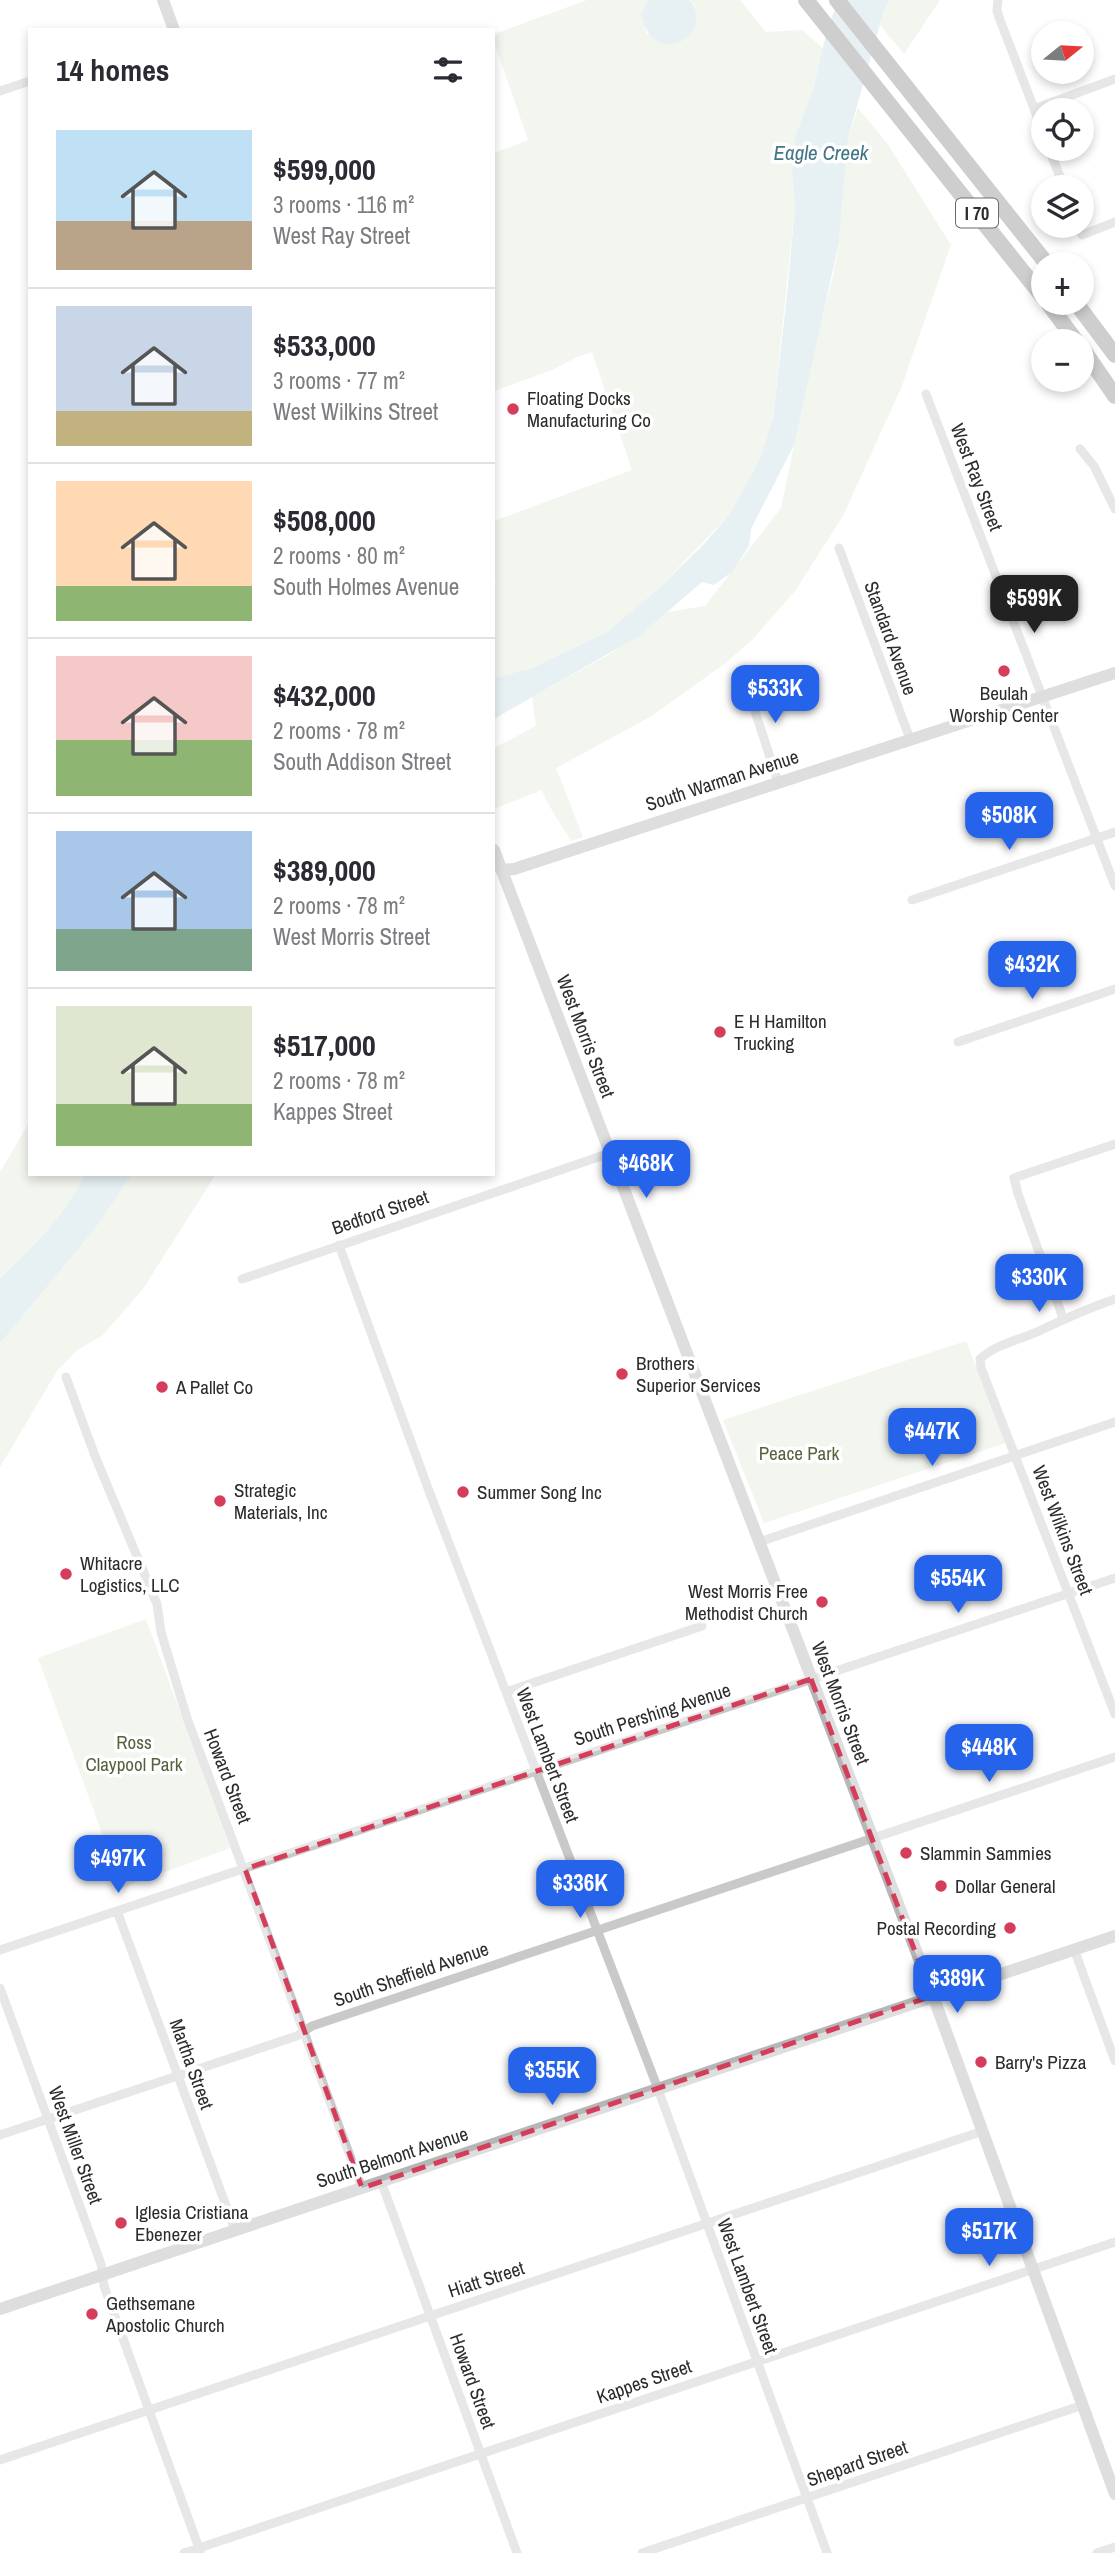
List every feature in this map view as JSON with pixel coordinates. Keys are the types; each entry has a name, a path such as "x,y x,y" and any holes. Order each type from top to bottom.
{"highway":[{"name":"I 70","path":"806,0 1031,282"},
{"name":"I 70","path":"836,0 1037,252"},
{"path":"1085,315 1115,355"},
{"path":"1094,365 1115,396"}],"main road":[{"path":"163,0 173,28"},
{"name":"South Warman Avenue","path":"501,870 514,869 1115,673"},
{"name":"West Morris Street","path":"495,853 873,1838 1115,2494"},
{"name":"South Belmont Avenue","path":"0,2309 1115,1936"}],"street":[{"path":"998,0 997,11 1031,101"},
{"path":"1064,98 1115,79"},
{"path":"0,91 28,82"},
{"path":"1094,227 1115,222"},
{"name":"West Ray Street","path":"926,394 1115,886"},
{"path":"1080,449 1094,466 1115,509"},
{"name":"Standard Avenue","path":"839,548 910,739"},
{"path":"744,677 778,782"},
{"path":"912,900 1115,832"},
{"path":"958,1042 1115,989"},
{"path":"1115,1143 1014,1178 1063,1318 1115,1298"},
{"name":"Bedford Street","path":"242,1279 610,1153"},
{"name":"West Lambert Street","path":"338,1245 381,1365 658,2089 827,2553"},
{"name":"West Wilkins Street","path":"1063,1318 988,1352 980,1359 981,1368 1115,1714"},
{"name":"Howard Street","path":"66,1377 95,1456 157,1604 160,1632 187,1718 362,2188"},
{"path":"759,1542 1115,1422"},
{"name":"South Pershing Avenue","path":"0,1950 1115,1578"},
{"path":"506,1692 702,1626"},
{"name":"South Sheffield Avenue","path":"0,2135 297,2036 312,2026 1115,1758"},
{"name":"Martha Street","path":"117,1911 234,2230"},
{"path":"1074,1950 1115,2062"},
{"name":"West Miller Street","path":"0,1987 101,2263 104,2286 200,2550"},
{"name":"Hiatt Street","path":"0,2460 983,2131"},
{"name":"Howard Street","path":"381,2181 517,2553"},
{"name":"Kappes Street","path":"184,2553 200,2550 1115,2242"},
{"name":"Shepard Street","path":"642,2553 1083,2406"},
{"path":"1097,2553 1115,2547"}],"highlighted area":[{"path":"811,1679 932,1996 362,2188 245,1869"}],"green space":[{"path":"587,0 648,0 641,14 647,34 697,19 694,5 689,0 740,0 766,32 802,30 823,48 814,87 795,137 792,173 795,205 773,418 760,459 729,515 658,589 607,632 532,668 495,678 495,521 632,470 592,352 495,391 495,153 528,140 495,45 495,34"},
{"path":"890,0 940,0 904,54 880,25"},
{"path":"858,108 887,143 951,245 901,388 843,516 795,591 753,639 727,662 650,717 556,768 583,837 571,841 542,790 495,809 495,747 536,726 532,697 610,654 667,612 705,606 781,508 815,345 833,276 839,242 848,138"},
{"path":"28,1124 28,1176 84,1176 58,1217 0,1278 0,1172"},
{"path":"130,1176 215,1176 143,1289 102,1336 77,1350 57,1371 0,1467 0,1343"},
{"name":"Peace Park","path":"966,1341 1006,1443 764,1523 723,1420"},
{"name":"Ross Claypool Park","path":"146,1619 230,1848 122,1888 38,1658"}],"water":[{"path":"648,0 689,0 696,12 696,24 690,34 681,42 658,42 648,32 641,14"},
{"name":"Eagle Creek","path":"838,0 890,0 884,10 848,138 839,242 794,445 751,529 749,546 732,572 714,585 702,582 639,636 495,718 495,678 532,668 607,632 658,589 704,544 729,515 760,459 773,418 788,286 795,205 792,173 795,137 814,87 826,34"},
{"path":"84,1176 131,1176 96,1227 0,1343 0,1278 36,1243"}],"place":[{"name":"Floating Docks Manufacturing Co","path":"513,409"},
{"name":"Beulah Worship Center","path":"1004,671"},
{"name":"E H Hamilton Trucking","path":"720,1032"},
{"name":"Brothers Superior Services","path":"622,1374"},
{"name":"A Pallet Co","path":"162,1387"},
{"name":"Summer Song Inc","path":"463,1492"},
{"name":"Strategic Materials, Inc","path":"220,1501"},
{"name":"Whitacre Logistics, LLC","path":"66,1574"},
{"name":"West Morris Free Methodist Church","path":"822,1602"},
{"name":"Slammin Sammies","path":"906,1853"},
{"name":"Dollar General","path":"941,1886"},
{"name":"Postal Recording","path":"1010,1928"},
{"name":"Barry's Pizza","path":"981,2062"},
{"name":"Iglesia Cristiana Ebenezer","path":"121,2223"},
{"name":"Gethsemane Apostolic Church","path":"92,2314"}]}
